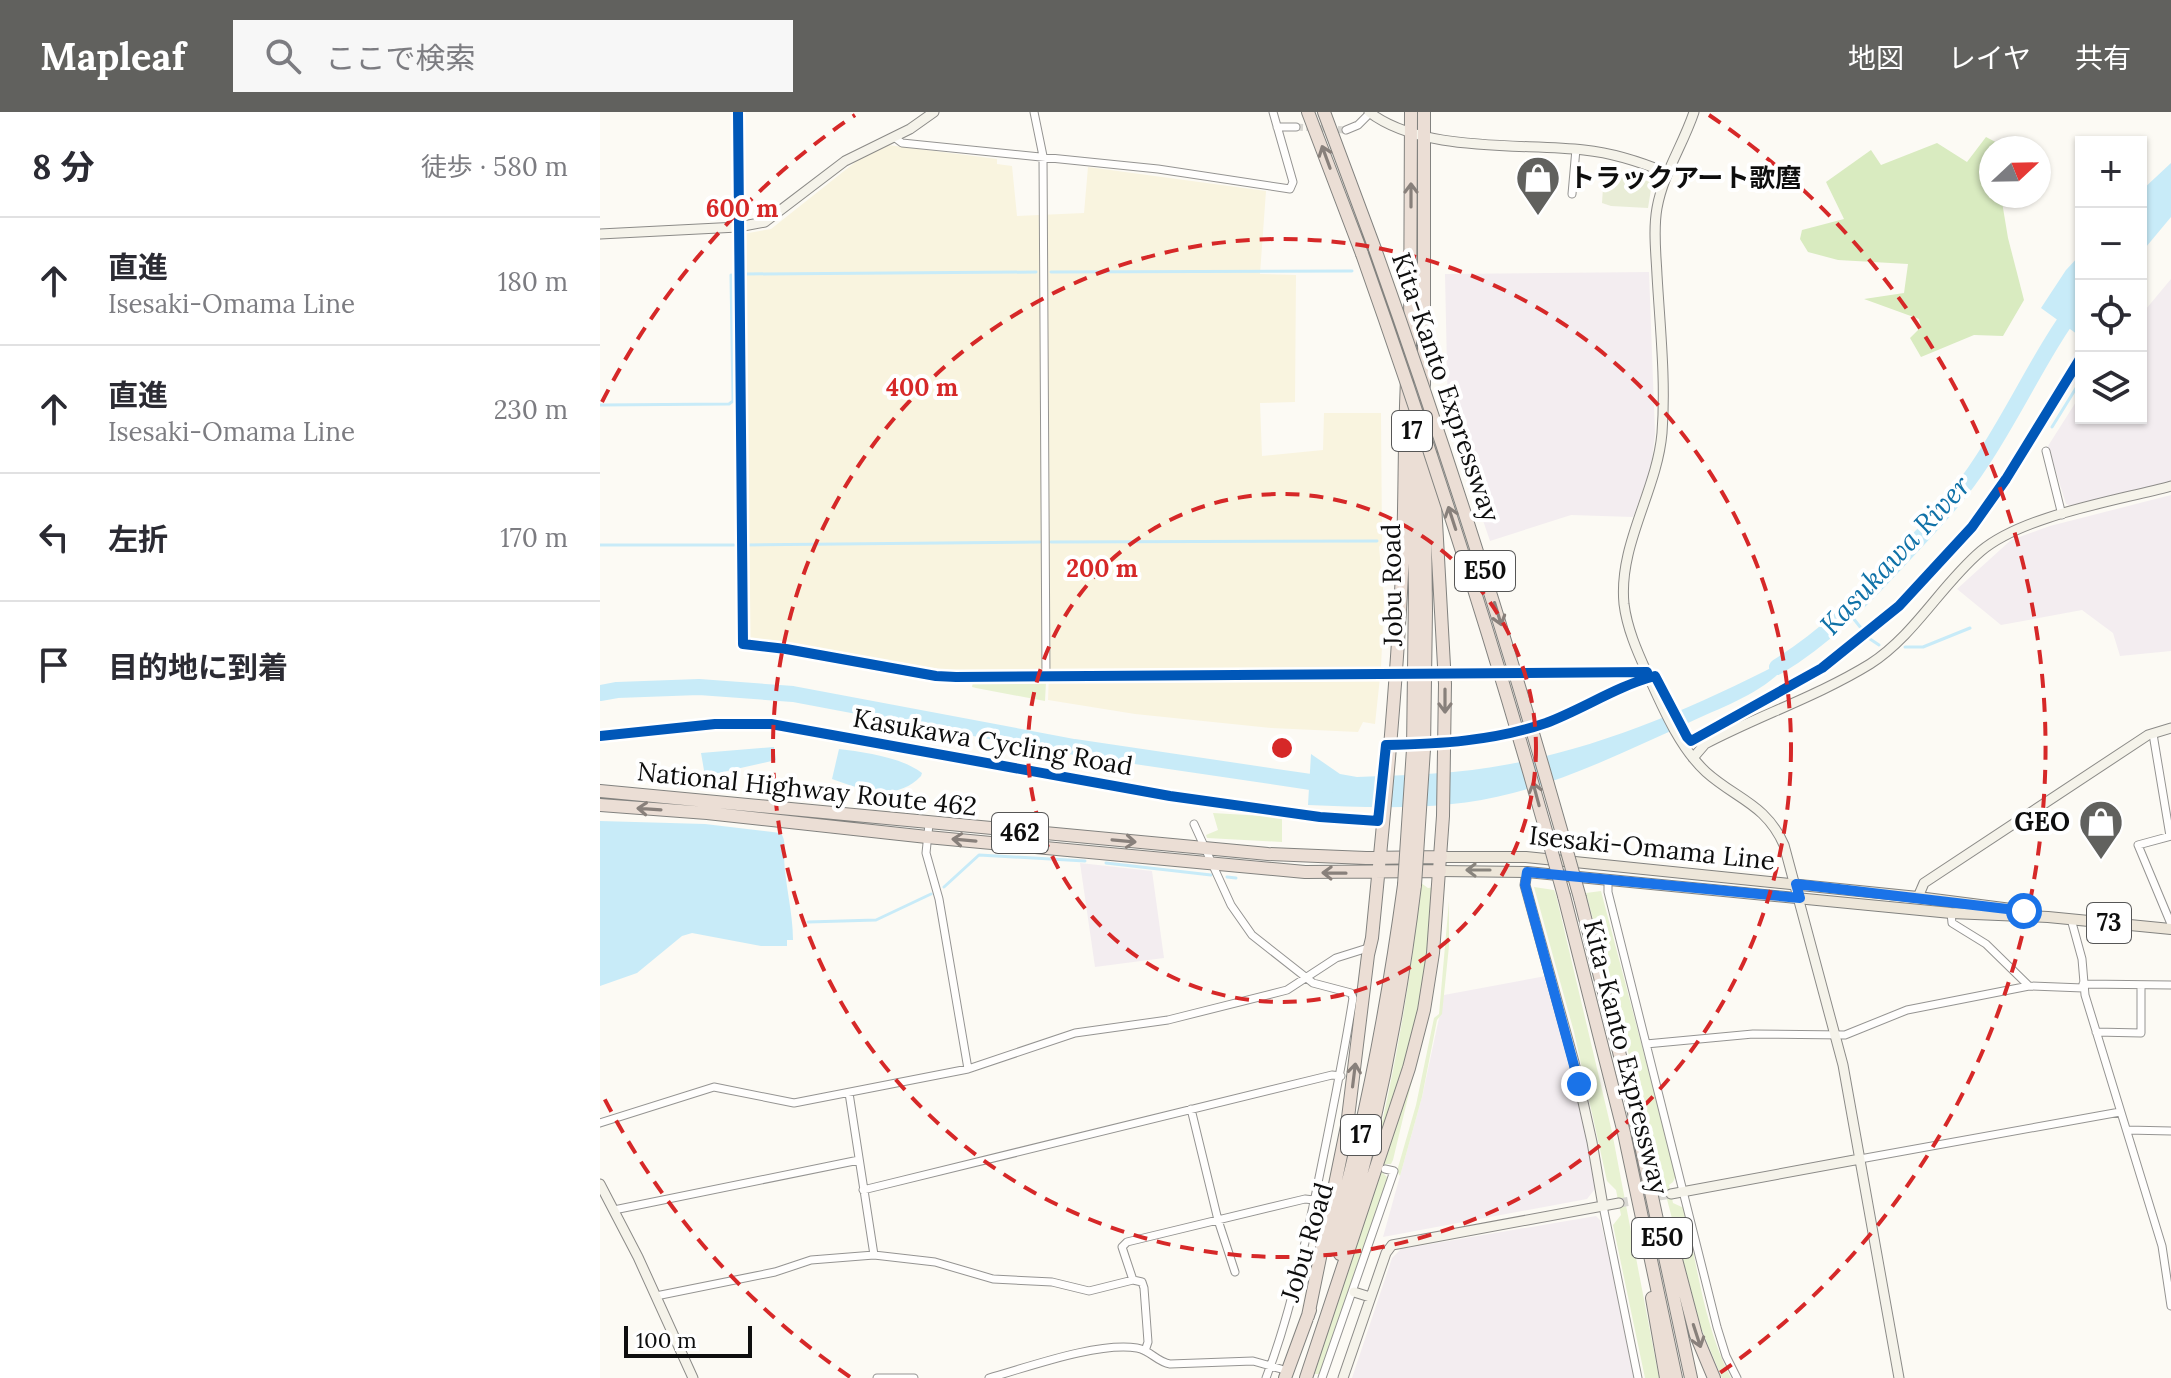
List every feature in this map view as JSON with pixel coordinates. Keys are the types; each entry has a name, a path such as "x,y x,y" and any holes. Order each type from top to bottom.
{"highway":[{"name":"Kita-Kanto Expressway","path":"1308,112 1362,254 1470,572 1534,787 1597,1021 1676,1378"},
{"name":"Kita-Kanto Expressway","path":"1324,112 1469,519 1526,706 1580,898 1631,1099 1691,1378"},
{"name":"Jobu Road","path":"1411,112 1410,336 1418,749"},
{"name":"Jobu Road","path":"1297,1378 1337,1264 1384,1088 1400,996 1410,885 1426,610 1424,112"},
{"path":"1308,1316 1345,1141 1379,873 1391,749 1404,537 1404,406 1410,336"},
{"path":"1306,1378 1416,1042 1433,953 1443,816 1445,684 1431,442 1424,400"},
{"name":"National Highway Route 462","path":"600,791 1214,864 1305,872 1440,871"},
{"name":"National Highway Route 462","path":"600,805 1305,857 1441,857"},
{"name":"Jobu Road","path":"1283,1374 1308,1316 1361,1133 1410,885"},
{"path":"1631,1099 1696,1335 1714,1378"},
{"path":"1642,1216 1648,1279 1666,1378"},
{"path":"1313,1338 1332,1303 1337,1264"}],"main road":[{"name":"Isesaki-Omama Line","path":"1441,857 1526,857 1918,897 2048,917"},
{"name":"Isesaki-Omama Line","path":"1440,871 1527,872 1951,913 2171,926"}],"street":[{"path":"738,112 743,644 936,676 1384,675"},
{"path":"600,234 738,227 765,222 845,161 894,137 934,112"},
{"path":"1034,112 1043,156 1046,677"},
{"path":"894,137 902,143 1043,156 1290,189 1293,182 1273,112"},
{"path":"1346,130 1358,125 1370,112 1389,125 1424,136 1576,149 1626,158 1667,173"},
{"path":"1694,112 1667,173 1657,206 1655,226 1663,403 1661,447 1628,557 1624,590 1630,632 1649,676 1693,758 1707,773 1758,808 1773,824 1784,845 1836,1036 1899,1378"},
{"path":"1277,127 1296,127"},
{"path":"1572,194 1576,149"},
{"path":"2046,451 2062,515"},
{"path":"1693,758 1705,744 1727,732 1869,665 1904,635 1969,562 1993,542 2027,525 2171,486"},
{"path":"1456,675 1649,676"},
{"path":"1918,897 1924,883 2153,734 2171,728"},
{"path":"2153,734 2170,836 2138,845 2171,926"},
{"path":"1194,824 1231,905 1247,929 1317,985 1343,989 1353,995 1325,1154 1284,1324 1266,1378"},
{"path":"928,830 926,853 939,899 968,1069"},
{"path":"1527,872 1525,885 1588,1120 1638,1378"},
{"path":"1608,879 1608,892 1717,1327 1737,1378"},
{"path":"1951,913 1952,923 1986,944 2029,986"},
{"path":"2071,919 2082,959 2083,986 2162,1246 2169,1276 2171,1306"},
{"path":"600,1123 719,1086 794,1103 968,1069 1075,1033 1168,1020 1287,990 1336,958 1371,947"},
{"path":"2096,1032 2141,1033 2141,985"},
{"path":"1646,1044 1739,1035 1836,1036 1853,1033 1907,1010 2029,986 2171,985"},
{"path":"863,1190 1332,1075 1341,1076"},
{"path":"849,1093 874,1255"},
{"path":"1191,1109 1218,1220 1235,1272"},
{"path":"1671,1194 2120,1112"},
{"path":"2127,1130 2171,1131"},
{"path":"1325,1154 1334,1156"},
{"path":"614,1210 859,1160"},
{"path":"1322,1378 1394,1171 1385,1169"},
{"path":"600,1184 693,1378"},
{"path":"1133,1280 1123,1244 1305,1199 1314,1200"},
{"path":"1343,1378 1386,1253 1397,1243 1619,1203"},
{"path":"656,1296 775,1272 811,1260 874,1255 935,1262 993,1279 1052,1282 1089,1291 1133,1280 1142,1282 1144,1288 1148,1342 1145,1351"},
{"path":"1354,1292 1370,1297"},
{"path":"989,1378 1103,1350 1138,1348 1156,1360 1170,1364 1253,1361 1271,1365 1283,1374"},
{"path":"877,1378 914,1378"}],"shaded area":[{"path":"888,145 997,159 997,164 1012,166 1017,216 1084,213 1088,167 1266,191 1260,274 1296,275 1295,402 1260,403 1262,456 1323,450 1324,413 1381,413 1382,542 1379,547 1384,599 1375,724 1363,722 1358,732 1271,728 1135,714 1048,700 1049,674 948,670 748,641 743,234 771,229 863,156"},
{"path":"1649,272 1655,434 1651,468 1633,517 1571,515 1490,541 1448,417 1445,274"},
{"path":"2171,279 2171,481 2072,506 2066,504 2048,446 2075,403 2075,424 2147,424 2147,308"},
{"path":"2171,495 2171,651 2120,656 2113,633 2082,610 2001,625 1957,589 2011,540 2050,526"},
{"path":"1080,863 1152,871 1164,958 1095,967"},
{"path":"1546,976 1586,1136 1595,1189 1587,1199 1383,1237 1422,1097 1444,995"},
{"path":"1596,1216 1600,1220 1621,1303 1635,1378 1352,1378 1392,1258 1401,1249"}],"green space":[{"path":"1937,143 1967,162 1979,146 1979,208 2003,208 2024,300 2003,336 1974,335 1921,357 1910,338 1921,327 1919,319 1864,299 1904,293 1908,264 1838,260 1808,252 1800,239 1802,230 1844,219 1826,182 1871,150 1881,165"},
{"path":"1604,172 1642,175 1642,179 1652,183 1648,208 1602,203"},
{"path":"973,682 1046,682 1045,701 972,687"},
{"path":"1213,813 1282,817 1282,842 1207,838 1206,835 1218,830"},
{"path":"1421,883 1428,888 1435,887 1422,996 1370,1173 1401,1029"},
{"path":"1534,887 1554,890 1556,895 1612,1132 1659,1378 1645,1378 1613,1225 1621,1215 1616,1190 1607,1181 1574,1032"},
{"path":"1601,891 1676,1175 1669,1185 1673,1203 1684,1208 1708,1317 1731,1378 1722,1378 1701,1328 1586,893"},
{"path":"1449,901 1449,946 1442,1014 1437,1020 1422,1097 1400,1176 1397,1171 1416,1105 1434,1018 1439,1014"},
{"path":"1425,1026 1393,1160 1391,1164 1386,1164 1383,1173 1387,1182 1320,1374 1312,1374 1375,1191"}],"water":[{"path":"2171,163 2171,217 2147,246 2147,208 2147,185"},
{"path":"2075,260 2075,333 2041,308"},
{"path":"1794,656 1772,679 1746,696 1602,762 1536,786 1462,803 1385,807 1308,805 1311,754 1340,774 1357,777 1453,772 1510,764 1620,734 1727,690"},
{"path":"774,747 776,760 705,776 701,753"},
{"path":"839,749 893,759 922,773 912,784 901,789 879,791 855,787 832,779"},
{"path":"600,821 705,824 781,833 793,940 787,940 787,946 761,946 692,933 682,936 637,973 600,986"}],"waterway":[{"path":"1051,272 1352,271"},
{"path":"745,274 1036,272"},
{"path":"600,405 729,404 733,401 731,275"},
{"name":"Kasukawa River","path":"1777,667 1811,644 1857,604 1954,499 1982,461 2075,308"},
{"path":"2052,427 2075,390"},
{"path":"1051,542 1377,541"},
{"path":"747,545 1040,542"},
{"path":"600,545 734,545"},
{"path":"1849,613 1861,628"},
{"path":"1905,647 1923,647 1970,628"},
{"path":"1870,639 1879,645"},
{"name":"Kasukawa River","path":"600,693 699,687 793,694 1074,747 1331,785"},
{"path":"944,887 979,855 1085,861"},
{"path":"1106,863 1211,875"},
{"path":"1227,877 1236,878"},
{"path":"808,922 876,920 931,894"}],"tunnel":[{"path":"1296,127 1346,130"},
{"path":"1384,675 1456,675"},
{"path":"1619,1203 1671,1194"}],"cycle path":[{"path":"738,112 743,644 956,677 1647,672"},
{"name":"Kasukawa Cycling Road","path":"600,736 715,724 771,724 1170,796 1320,817 1378,821 1386,745 1426,744 1507,734 1546,723 1655,676 1691,741 1822,668 1899,606 1972,527 2006,479 2075,367"}],"place":[{"name":"トラックアート歌麿","path":"1538,217"},
{"name":"GEO","path":"2101,861"}],"route":[{"path":"1579,1084 1525,885 1527,872 1800,898 1796,884 2024,911"}]}
